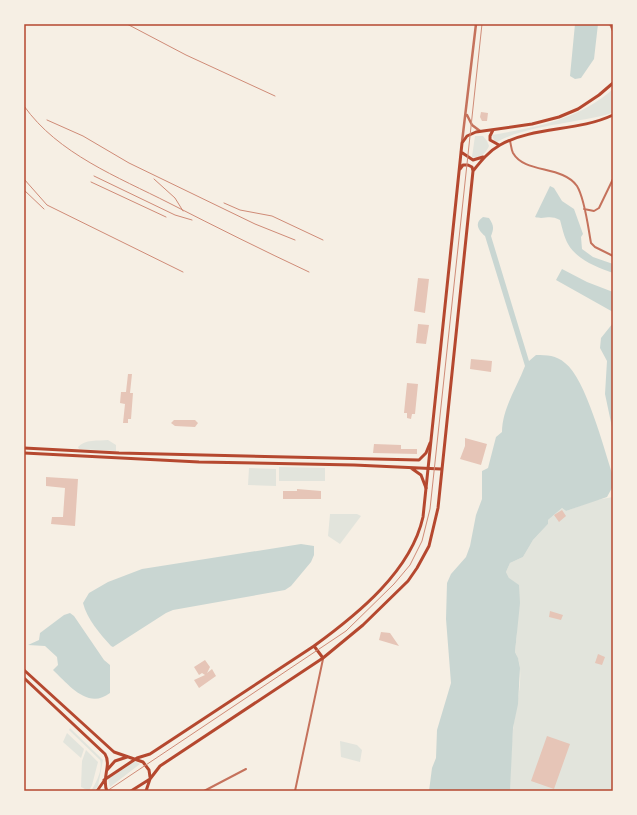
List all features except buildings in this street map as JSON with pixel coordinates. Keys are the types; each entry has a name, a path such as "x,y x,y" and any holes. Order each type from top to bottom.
{"main road":[{"path":"104,780 138,758 150,754 314,646 340,627 387,582 404,563 415,542 423,517 462,143 467,136 480,131 532,124 559,117 578,109 599,95 613,82"},
{"path":"461,152 473,160 481,159 499,146 527,135 587,124 613,116"},
{"path":"494,130 490,136 490,140 499,146"},
{"path":"131,791 150,778 160,766 323,658 364,625 408,581 429,546 436,519 473,171 486,155"},
{"path":"459,170 466,164 472,167 473,171"},
{"path":"24,448 119,453 419,460 426,453 430,442"},
{"path":"24,453 206,462 441,469"},
{"path":"409,467 421,475 426,488"},
{"path":"314,646 323,658"},
{"path":"24,670 114,752 138,758 147,765 150,778 147,791"},
{"path":"24,678 105,754 107,761 104,780 107,791"},
{"path":"97,791 104,780 110,765 120,758 131,757"}],"street":[{"path":"462,143 476,24"},
{"path":"610,24 613,31"},
{"path":"466,114 470,121 480,131"},
{"path":"510,141 513,153 519,159 529,165 570,178 581,195 591,243 595,247 613,256"},
{"path":"584,209 594,211 599,208 613,179"},
{"path":"295,791 323,658"},
{"path":"204,791 246,769"}],"shaded area":[{"path":"575,24 598,24 594,59 581,78 575,79 570,76"},
{"path":"613,89 613,112 609,114 535,129 507,137 495,143 492,135 556,121 586,108 600,100"},
{"path":"475,136 483,136 489,146 482,155 472,157"},
{"path":"550,186 554,188 562,201 574,209 583,234 581,237 582,249 593,257 613,264 613,273 582,259 572,250 563,232 560,220 553,217 535,217"},
{"path":"483,217 489,218 493,225 491,236 529,361 536,355 551,356 562,360 573,371 594,415 613,476 613,486 607,497 566,511 562,508 548,520 548,524 533,540 523,557 510,563 506,572 509,578 519,585 520,603 515,652 520,668 518,704 513,728 510,791 429,791 432,768 436,758 437,730 451,683 446,619 447,583 451,574 466,557 470,546 476,515 482,499 482,471 488,468 496,437 502,432 504,415 525,366 485,236 480,231 478,226 480,219"},
{"path":"562,269 587,282 613,292 613,312 556,280"},
{"path":"613,323 613,432 605,394 607,361 600,348 601,338"},
{"path":"108,440 116,445 116,451 79,449 78,447 81,444 88,442"},
{"path":"279,467 325,468 325,481 279,481"},
{"path":"249,468 276,469 276,486 248,485"},
{"path":"613,497 613,791 510,791 512,738 519,690 520,670 515,652 517,633 509,578 506,572 510,563 523,557 533,540 548,524 548,520 562,508 566,511 596,500"},
{"path":"330,514 357,514 361,516 340,544 328,536"},
{"path":"301,544 314,546 314,555 311,562 291,586 285,590 173,610 113,647 94,626 83,603 89,593 108,582 142,569"},
{"path":"70,613 74,616 104,660 110,665 110,693 102,698 94,699 79,694 53,670 58,665 57,657 45,646 28,645 39,640 40,633 64,615"},
{"path":"70,728 103,760 98,786 94,791 91,791 100,772 100,760 69,730"},
{"path":"67,733 84,749 81,758 63,742"},
{"path":"340,741 357,745 362,750 360,762 341,757"},
{"path":"86,750 98,762 89,791 81,787 82,761"},
{"path":"135,761 140,764 110,787 108,779"}],"tram line":[{"path":"107,791 346,631 394,584 410,565 422,541 430,509 482,24"}],"railway":[{"path":"127,24 186,55 275,96"},
{"path":"24,106 38,123 54,138 90,163 309,272"},
{"path":"47,120 83,136 129,163 255,224 295,240"},
{"path":"94,176 175,215 192,220"},
{"path":"24,179 47,205 183,272"},
{"path":"154,179 175,198 183,211"},
{"path":"91,182 166,217"},
{"path":"24,190 44,209"},
{"path":"224,203 240,210 272,216 323,240"}]}
